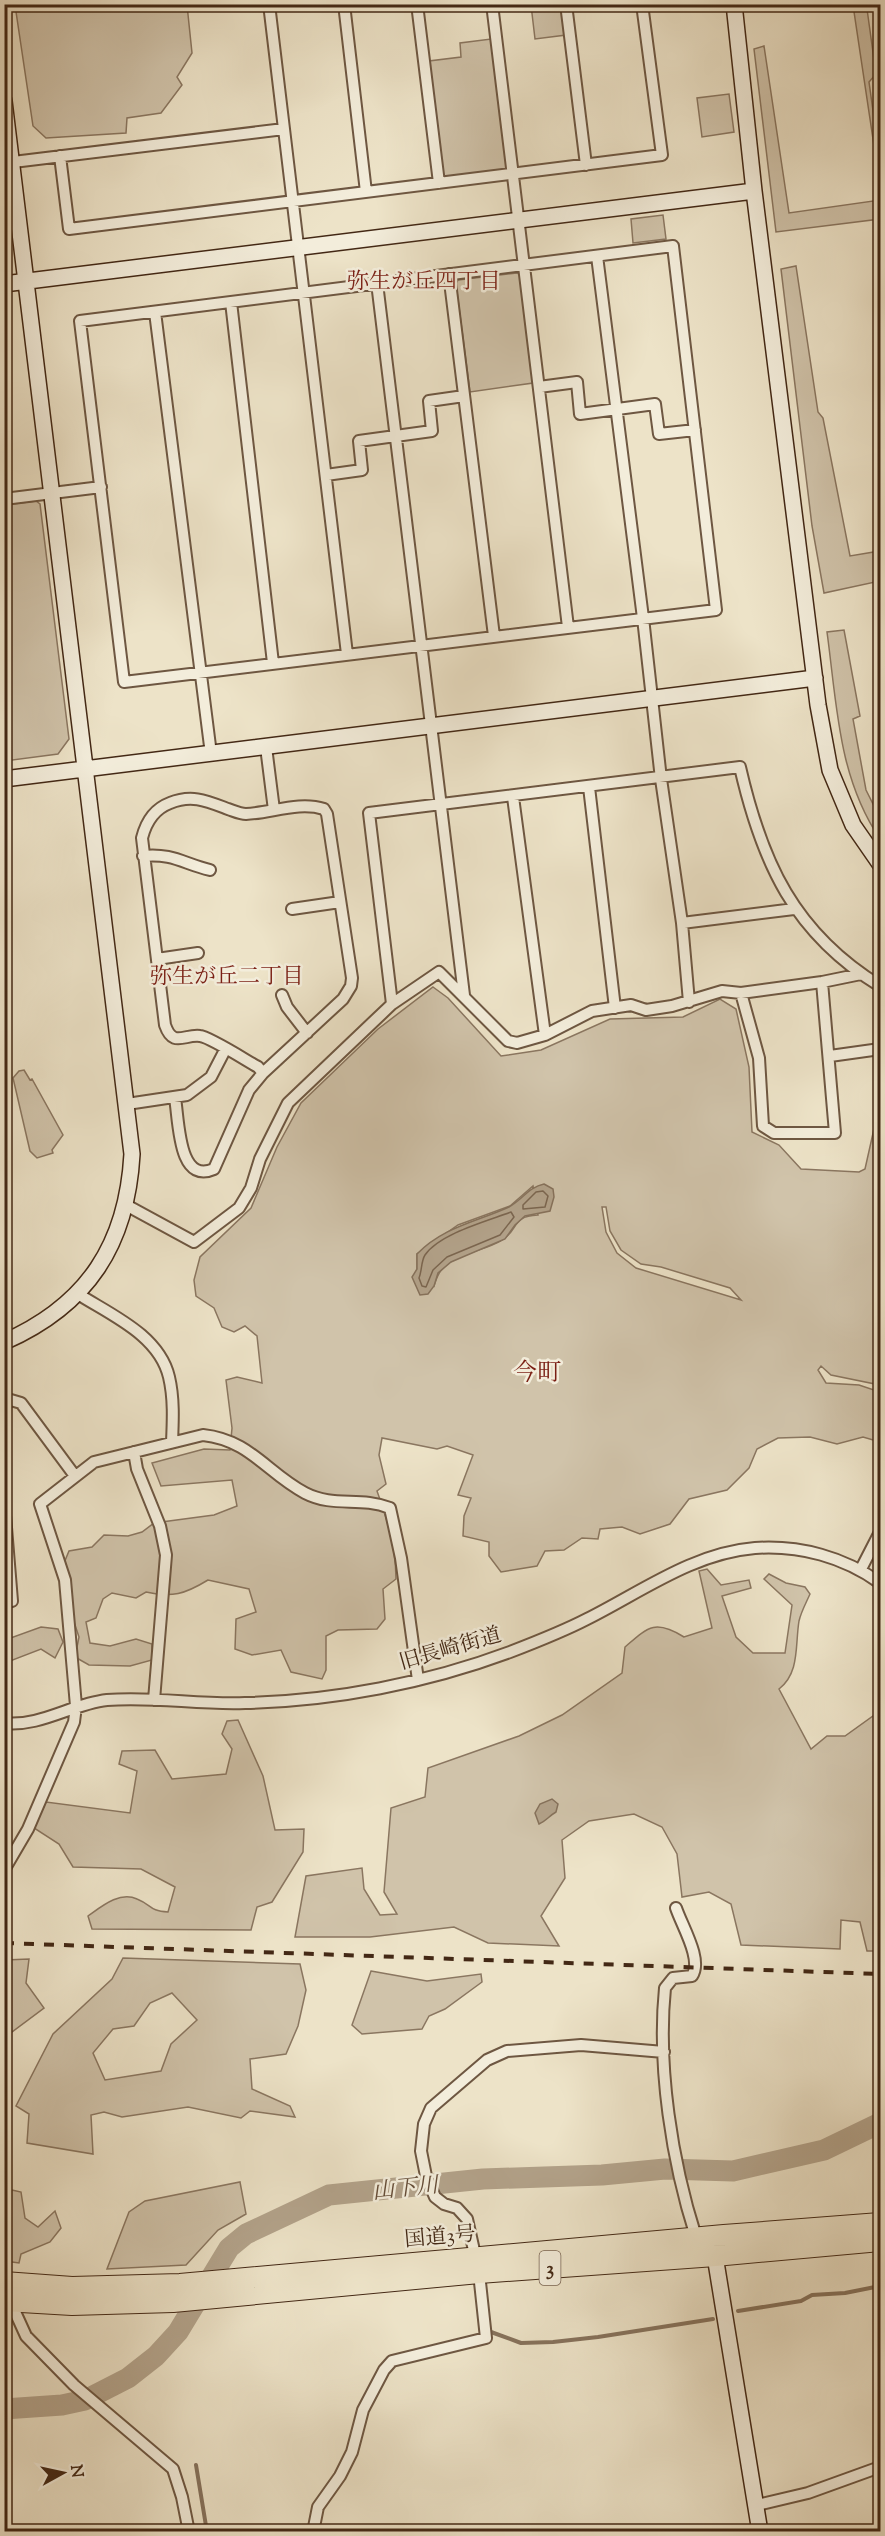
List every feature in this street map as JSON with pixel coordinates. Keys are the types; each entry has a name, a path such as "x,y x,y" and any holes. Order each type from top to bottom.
{"highway":[{"name":"国道3号","path":"5,2300 72,2305 477,2265 696,2237 880,2223"},
{"name":"国道3号","path":"477,2265 715,2256 880,2241"},
{"name":"国道3号","path":"4,2282 177,2293"}],"street":[{"path":"269,4 347,654"},
{"path":"344,4 366,192"},
{"path":"417,4 439,183"},
{"path":"492,4 568,627"},
{"path":"566,4 586,165"},
{"path":"60,156 69,229 662,155 642,4"},
{"path":"734,4 754,191 815,678 830,770 854,825 880,864"},
{"path":"4,100 8,163 28,281 128,1104 132,1154 126,1205 102,1262 78,1294 50,1317 4,1342"},
{"path":"8,163 284,129"},
{"path":"4,284 754,191"},
{"path":"672,246 716,610 124,682 81,321 597,256 672,246"},
{"path":"597,256 661,778 682,923 689,1002"},
{"path":"450,274 494,636"},
{"path":"377,284 464,995"},
{"path":"231,302 273,663"},
{"path":"155,312 210,754"},
{"path":"539,387 577,382 580,414 655,404 658,434 694,430"},
{"path":"326,475 362,470 359,441 432,431 429,401 465,396"},
{"path":"4,486 5,499 101,487"},
{"path":"4,779 815,678"},
{"path":"266,747 274,810"},
{"path":"392,1004 369,813 442,806 740,767 751,816 762,845 794,909 832,951 880,986"},
{"path":"589,787 615,1008"},
{"path":"513,797 545,1035"},
{"path":"175,1098 188,1166 196,1172 205,1173 214,1169 249,1090 263,1073 343,999 351,986 352,978 327,814 324,808 310,805 243,814 197,798 180,799 162,806 148,821 142,838 168,1034 180,1040 203,1036 258,1067 263,1073"},
{"path":"143,856 171,856 196,867 210,870"},
{"path":"292,909 340,902"},
{"path":"682,923 794,909"},
{"path":"157,959 198,953"},
{"path":"126,1205 194,1242 239,1208 251,1188 260,1158 288,1103 392,1004 439,972 508,1041 517,1043 545,1035 592,1011 631,1005 646,1010 689,1002 722,991 741,993 822,982 861,974"},
{"path":"741,993 759,1058 763,1126 774,1133 835,1133 822,982"},
{"path":"282,995 287,1007 307,1033"},
{"path":"830,1056 880,1049"},
{"path":"128,1104 175,1098 198,1089 211,1077 225,1050"},
{"path":"78,1294 135,1329 155,1347 169,1375 173,1402 172,1442"},
{"path":"5,1398 21,1403 75,1476"},
{"path":"4,1870 28,1829 74,1722 76,1706 65,1580 40,1504 94,1462 203,1436 225,1439 242,1446 305,1493 328,1502 375,1502 390,1509 401,1558 418,1680"},
{"path":"134,1452 137,1469 160,1526 166,1555 154,1700"},
{"path":"4,1503 12,1601 4,1603"},
{"path":"861,1569 880,1532"},
{"name":"旧長崎街道","path":"4,1723 22,1724 45,1719 76,1706 105,1701 244,1703 332,1696 418,1680 510,1652 585,1621 698,1560 754,1548 797,1548 824,1555 861,1569 880,1583"},
{"path":"676,1908 683,1930 694,1950 696,1966 692,1976 673,1978 665,1988 666,2101 680,2184 696,2237 715,2256 760,2532"},
{"path":"313,2532 318,2507 340,2476 352,2452 363,2410 384,2370 392,2361 485,2332 477,2265 467,2219 457,2208 444,2204 435,2197 426,2176 422,2151 424,2124 431,2108 487,2060 507,2051 581,2045 664,2052"},
{"path":"5,2300 16,2313 26,2336 79,2389 173,2469 183,2497 189,2532"},
{"path":"757,2505 808,2493 880,2467"}],"shaded area":[{"path":"15,5 187,5 192,53 177,77 182,85 161,113 127,118 126,133 46,138 33,126"},
{"path":"531,5 562,5 566,35 535,39"},
{"path":"853,5 867,9 876,74 869,82 880,161 880,186"},
{"path":"491,39 507,170 443,178 429,61 461,57 460,43"},
{"path":"764,46 789,213 880,200 880,219 776,232 754,49"},
{"path":"729,94 734,132 702,137 697,98"},
{"path":"663,215 666,239 633,243 631,219"},
{"path":"796,266 818,412 823,418 850,556 880,551 880,581 824,593 812,526 781,269"},
{"path":"517,273 520,275 533,383 470,392 456,284 458,280"},
{"path":"36,501 40,504 69,739 58,754 5,761 5,505"},
{"path":"844,630 860,716 853,719 866,790 880,818 880,839 855,791 847,766 837,713 827,632"},
{"path":"433,987 448,998 501,1056 541,1050 610,1019 683,1017 720,999 736,1009 749,1067 752,1132 779,1145 801,1169 859,1172 865,1169 880,1102 880,1385 831,1375 821,1366 818,1370 826,1383 859,1385 880,1392 880,1442 863,1437 837,1444 810,1437 778,1438 757,1449 749,1468 727,1490 689,1499 670,1524 640,1534 622,1527 600,1529 598,1539 582,1538 564,1550 545,1551 537,1566 501,1572 489,1556 489,1542 463,1536 464,1516 471,1498 458,1495 473,1455 447,1446 437,1449 382,1438 379,1455 386,1484 377,1491 391,1534 396,1579 383,1589 385,1619 377,1629 338,1630 326,1636 326,1670 322,1679 291,1672 281,1650 252,1655 235,1649 236,1619 256,1612 249,1589 208,1580 178,1594 163,1595 146,1592 136,1598 112,1593 103,1599 96,1618 86,1622 90,1643 110,1646 136,1639 152,1644 152,1660 130,1666 89,1665 75,1657 79,1637 73,1619 64,1563 69,1551 92,1547 104,1535 128,1536 142,1532 154,1523 214,1515 237,1506 232,1480 161,1486 152,1463 204,1449 230,1450 232,1428 226,1380 237,1377 262,1383 257,1336 245,1326 234,1332 222,1327 214,1308 196,1296 194,1280 200,1257 251,1208 277,1147 301,1103 378,1029","holes":["533,1186 538,1215 523,1218 502,1240 449,1263 439,1273 434,1286 417,1269 417,1254 458,1225 510,1206","602,1207 606,1207 610,1231 621,1250 641,1264 661,1267 730,1288 741,1300 636,1268 617,1253 606,1232"]},
{"path":"24,1070 30,1080 32,1079 63,1135 52,1150 53,1153 37,1158 30,1151 13,1078 19,1071"},
{"path":"707,1569 721,1585 749,1580 751,1588 722,1596 736,1637 753,1653 785,1653 792,1605 764,1579 769,1574 786,1583 805,1587 810,1594 799,1621 794,1667 786,1682 779,1689 811,1749 827,1736 845,1736 880,1711 880,1951 867,1951 860,1922 841,1920 840,1949 741,1945 731,1904 709,1892 682,1897 677,1854 662,1827 634,1814 589,1821 562,1840 565,1878 541,1916 559,1946 488,1943 454,1927 370,1937 295,1937 306,1876 362,1868 364,1889 380,1915 397,1914 384,1892 391,1808 425,1797 428,1768 519,1736 562,1715 622,1673 625,1647 646,1630 666,1628 684,1637 712,1628 699,1571"},
{"path":"41,1627 58,1629 63,1642 55,1658 41,1649 5,1663 5,1640"},
{"path":"238,1720 263,1776 275,1830 304,1829 303,1852 272,1902 257,1907 251,1930 92,1929 88,1916 118,1898 131,1897 154,1909 168,1912 175,1887 141,1869 73,1867 59,1844 34,1828 46,1802 130,1813 137,1771 119,1764 122,1751 155,1750 172,1779 226,1774 232,1749 222,1734 227,1721"},
{"path":"123,1958 300,1964 306,1990 298,2026 286,2054 250,2059 252,2089 290,2106 295,2117 250,2111 241,2118 188,2107 122,2117 104,2112 91,2115 93,2154 27,2143 29,2114 16,2106 53,2034 112,1979","holes":["172,1993 197,2020 171,2044 161,2071 105,2080 93,2053 113,2029 134,2026 150,2003"]},
{"path":"29,1959 26,1983 44,2008 8,2035 5,2040 5,1960"},
{"path":"371,1971 427,1981 481,1974 482,1982 445,2009 429,2016 422,2029 362,2034 352,2025"},
{"path":"240,2182 246,2214 218,2230 186,2265 107,2269 129,2212 145,2201"},
{"path":"12,2190 21,2192 25,2218 38,2227 55,2211 61,2228 50,2242 21,2254 19,2263 5,2261 5,2207"}],"water":[{"path":"544,1184 553,1189 554,1197 550,1211 525,1216 505,1239 451,1262 438,1273 434,1286 428,1294 420,1295 412,1277 417,1269 417,1254 427,1245 449,1231 509,1207 534,1188"},
{"path":"552,1799 558,1804 556,1812 539,1824 535,1813 540,1804"}],"waterway":[{"name":"山下川","path":"4,2409 62,2405 85,2400 128,2378 156,2356 178,2332 229,2248 246,2234 329,2195 483,2179 602,2175 665,2169 733,2171 824,2150 880,2123"},
{"path":"738,2311 801,2301 812,2295 845,2293 880,2286"},
{"path":"486,2334 491,2332 521,2343 553,2342 713,2319"},
{"path":"196,2465 207,2532"}],"railway":[{"path":"4,1943 880,1974"}],"district":[{"name":"弥生が丘四丁目","path":"424,280"},
{"name":"弥生が丘二丁目","path":"227,975"},
{"name":"今町","path":"537,1372"}]}
